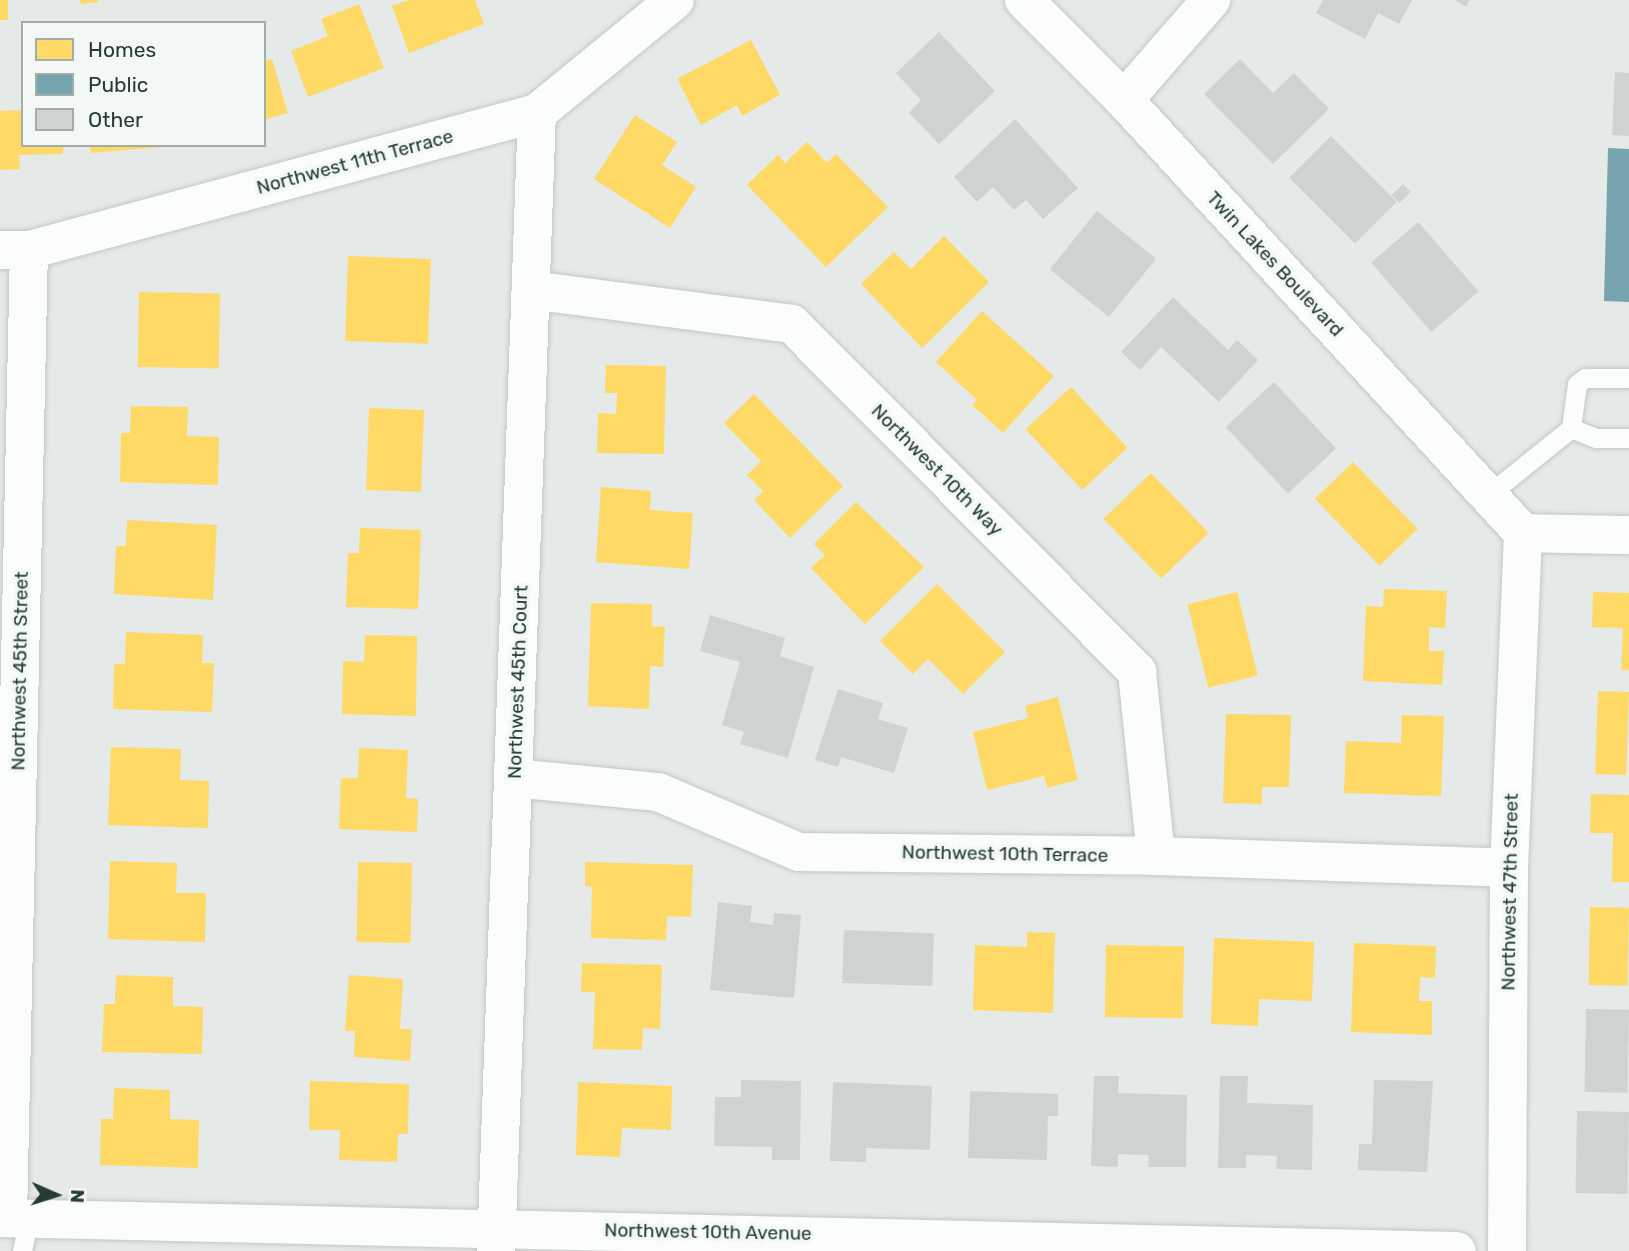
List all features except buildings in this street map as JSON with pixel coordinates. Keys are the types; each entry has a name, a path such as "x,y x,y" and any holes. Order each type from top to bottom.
{"street":[{"name":"Northwest 11th Terrace","path":"14,250 537,113 675,0"},
{"name":"Twin Lakes Boulevard","path":"1024,0 1124,100 1523,533"},
{"path":"1124,100 1211,0"},
{"name":"Northwest 45th Court","path":"496,1240 537,113"},
{"name":"Northwest 45th Street","path":"14,250 15,1226"},
{"name":"Northwest 10th Way","path":"531,290 792,324 1137,672 1156,856"},
{"path":"1523,533 1629,535"},
{"name":"Northwest 47th Street","path":"1507,1251 1509,868 1523,533"},
{"name":"Northwest 10th Terrace","path":"514,778 659,792 799,852 1156,856 1509,868"},
{"name":"Northwest 10th Avenue","path":"15,1226 496,1240 1457,1251"}],"lane":[{"path":"1488,495 1571,428 1577,384 1585,378 1629,378"},
{"path":"1571,428 1596,438 1629,438"}]}
